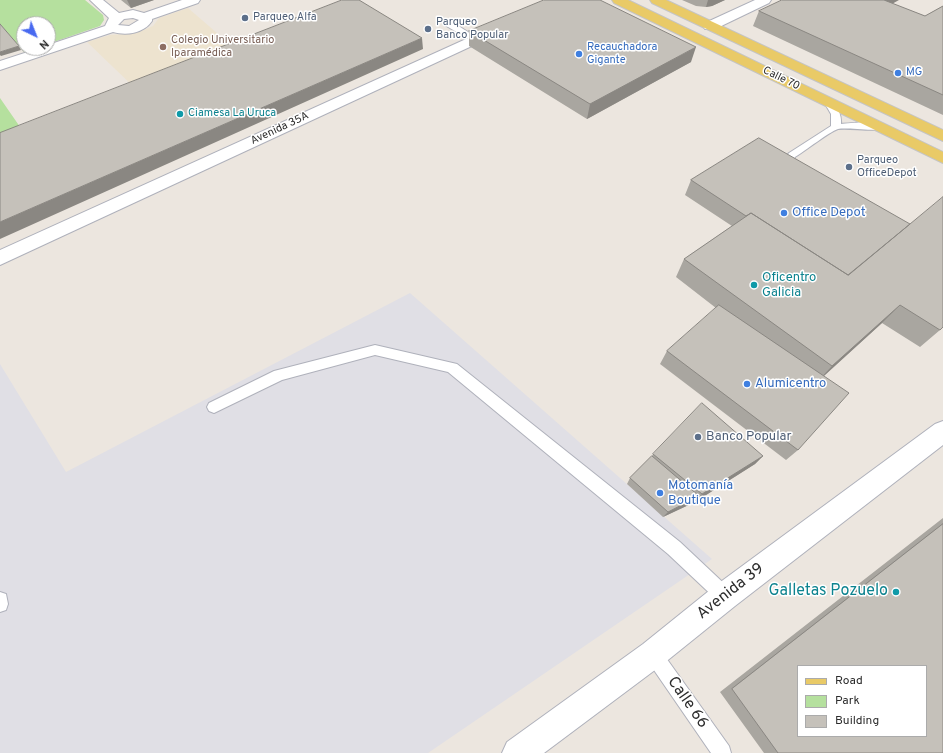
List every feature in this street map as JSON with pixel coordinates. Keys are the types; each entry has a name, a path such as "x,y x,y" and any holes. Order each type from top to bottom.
{"main road":[{"name":"Calle 70","path":"618,0 943,158"},
{"name":"Calle 70","path":"656,0 943,136"}],"street":[{"path":"96,0 122,30 139,27 146,22 146,16 194,0"},
{"path":"710,26 765,0"},
{"path":"0,66 115,23"},
{"name":"Avenida 35A","path":"0,258 510,23"},
{"name":"Avenida 39","path":"518,753 653,654 725,596 943,430"}],"lane":[{"path":"446,22 475,39"},
{"path":"828,102 836,112 838,119 835,127"},
{"path":"806,171 793,164 789,159 800,149 835,127 858,125 880,127"},
{"path":"214,408 279,375 375,350 452,368 674,548 725,596"},
{"name":"Calle 66","path":"653,654 722,753"}],"shaded area":[{"name":"Colegio Universitario Iparamédica","path":"188,8 239,52 139,92 87,42 110,35 144,30 153,26 159,18"},
{"path":"410,293 712,559 428,753 0,753 0,364 66,472"}],"green space":[{"path":"0,0 85,0 103,15 104,20 100,26 56,41 56,16 16,16 16,43 0,25"},
{"path":"0,98 27,137 0,148"}],"building":[{"name":"Ciamesa La Uruca","path":"342,0 359,0 422,38 0,222 0,133"},
{"name":"Recauchadora Gigante","path":"544,0 600,0 696,47 590,104 469,31"},
{"name":"MG","path":"782,0 884,0 925,16 943,6 943,95 759,11"},
{"path":"0,24 16,43 16,47 0,52"},
{"name":"Office Depot","path":"759,138 910,224 848,275 751,213 746,216 691,180"},
{"name":"Oficentro Galicia","path":"943,197 943,327 940,330 900,305 832,366 684,259 751,213 848,275"},
{"name":"Alumicentro","path":"719,305 849,393 798,450 667,351"},
{"name":"Banco Popular","path":"702,403 763,456 702,494 653,454"},
{"name":"Motomanía Boutique","path":"652,456 699,496 668,512 630,478"},
{"name":"Galletas Pozuelo","path":"943,524 943,753 778,753 732,689"}],"place":[{"name":"Parqueo Alfa","path":"245,18"},
{"name":"Parqueo Banco Popular","path":"428,29"},
{"name":"Colegio Universitario Iparamédica","path":"163,47"},
{"name":"Recauchadora Gigante","path":"579,54"},
{"name":"MG","path":"898,73"},
{"name":"Ciamesa La Uruca","path":"180,114"},
{"name":"Parqueo OfficeDepot","path":"849,167"},
{"name":"Office Depot","path":"784,213"},
{"name":"Oficentro Galicia","path":"754,285"},
{"name":"Alumicentro","path":"747,384"},
{"name":"Banco Popular","path":"698,437"},
{"name":"Motomanía Boutique","path":"660,493"},
{"name":"Galletas Pozuelo","path":"896,592"}]}
